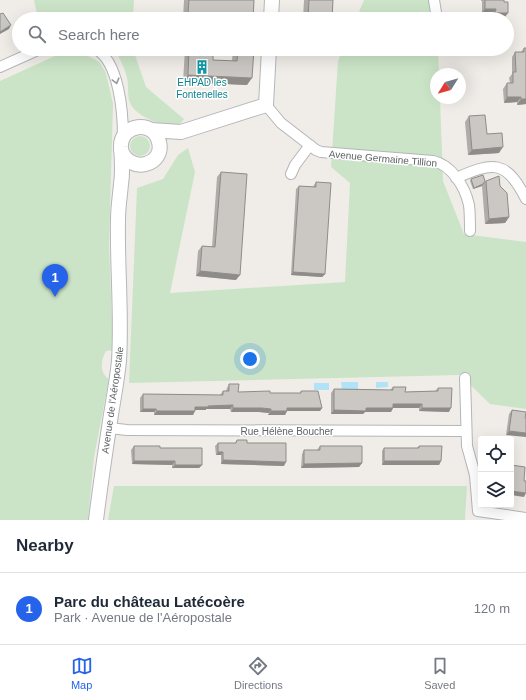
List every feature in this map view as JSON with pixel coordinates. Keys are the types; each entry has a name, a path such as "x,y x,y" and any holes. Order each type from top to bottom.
{"street":[{"path":"271,12 272,0"},
{"path":"434,0 436,12"},
{"path":"0,68 25,56"},
{"name":"Avenue de l'Aéropostale","path":"96,520 119,363 120,333 118,210 121,184 123,114 114,73 110,62 105,56"},
{"path":"121,184 134,171 153,160 166,143 181,132 266,105 269,56"},
{"name":"Avenue Germaine Tillion","path":"266,105 281,123 316,150 326,153 433,161 439,162 449,168 456,178 468,203 470,231"},
{"path":"144,165 135,165 128,161 123,154 122,144 130,130 143,127 151,130 181,132"},
{"path":"151,130 155,133 159,142 159,151"},
{"path":"291,174 294,165 310,145"},
{"path":"456,178 487,166 502,169 516,180 526,199"},
{"path":"465,378 467,446 475,475 478,511 526,518"},
{"name":"Rue Hélène Boucher","path":"109,428 127,430 466,431"}],"green space":[{"path":"34,0 134,0 133,12 37,12"},
{"path":"364,0 430,0 433,12 359,12"},
{"path":"55,56 88,56 100,63 106,73 113,104 109,244 113,350 106,351 102,362 102,370 109,379 94,457 88,520 0,520 0,81"},
{"path":"118,56 135,56 146,87 184,119 181,123 175,125 160,124 138,113 133,108 129,100 128,81"},
{"path":"340,56 438,56 439,68 430,68 430,104 440,104 443,181 464,234 526,242 526,409 490,404 460,375 129,383 137,188 163,179 178,155 188,148 195,172 170,293 345,282 350,183 331,167 338,61"},
{"path":"140,136 147,139 150,146 147,153 140,156 133,153 130,146 133,139"},
{"path":"114,486 467,486 465,520 108,520"}],"water":[{"path":"341,382 358,382 358,390 342,390"},
{"path":"376,382 388,382 388,387 376,388"},
{"path":"314,383 329,383 329,390 314,390"}],"building":[{"path":"189,0 254,0 253,12 188,12"},
{"path":"309,0 333,0 332,12 308,12"},
{"path":"485,0 504,0 504,2 508,2 508,12 495,12 496,9 485,9"},
{"path":"3,13 11,25 0,32 0,14"},
{"path":"524,48 526,48 526,99 521,99 521,97 507,97 507,83 513,83 513,72 516,72 515,52 524,52"},
{"path":"189,56 213,56 213,60 237,61 237,56 254,56 252,78 188,75"},
{"path":"485,115 487,134 502,133 503,147 472,150 469,116"},
{"path":"221,172 247,174 240,275 200,271 202,246 215,247"},
{"path":"483,175 485,181 483,184 474,188 471,179"},
{"path":"499,176 500,186 507,193 509,217 489,219 486,181"},
{"path":"316,182 331,183 325,274 293,272 299,186 316,187"},
{"path":"229,384 239,384 238,392 270,391 270,393 301,393 301,391 318,391 322,408 287,408 287,411 271,411 271,409 262,408 233,408 233,405 195,407 195,411 157,411 156,409 143,409 143,394 223,395 223,391 229,391"},
{"path":"393,387 406,387 405,392 438,391 438,388 452,388 451,408 422,408 422,404 393,404 393,408 366,408 366,411 334,410 334,389 393,390"},
{"path":"512,410 526,412 526,433 509,431"},
{"path":"237,440 247,440 247,443 286,443 286,462 223,460 223,452 218,452 218,443 236,443"},
{"path":"134,446 160,446 160,448 202,448 202,465 175,465 175,461 134,461"},
{"path":"320,446 362,446 362,463 304,464 304,450 320,450"},
{"path":"419,446 442,446 441,461 384,461 384,448 419,448"},
{"path":"514,465 525,467 524,481 526,481 526,493 514,491"}],"place":[{"name":"EHPAD les Fontenelles","path":"202,67"},
{"name":"Parc du château Latécoère","path":"55,297"}]}
